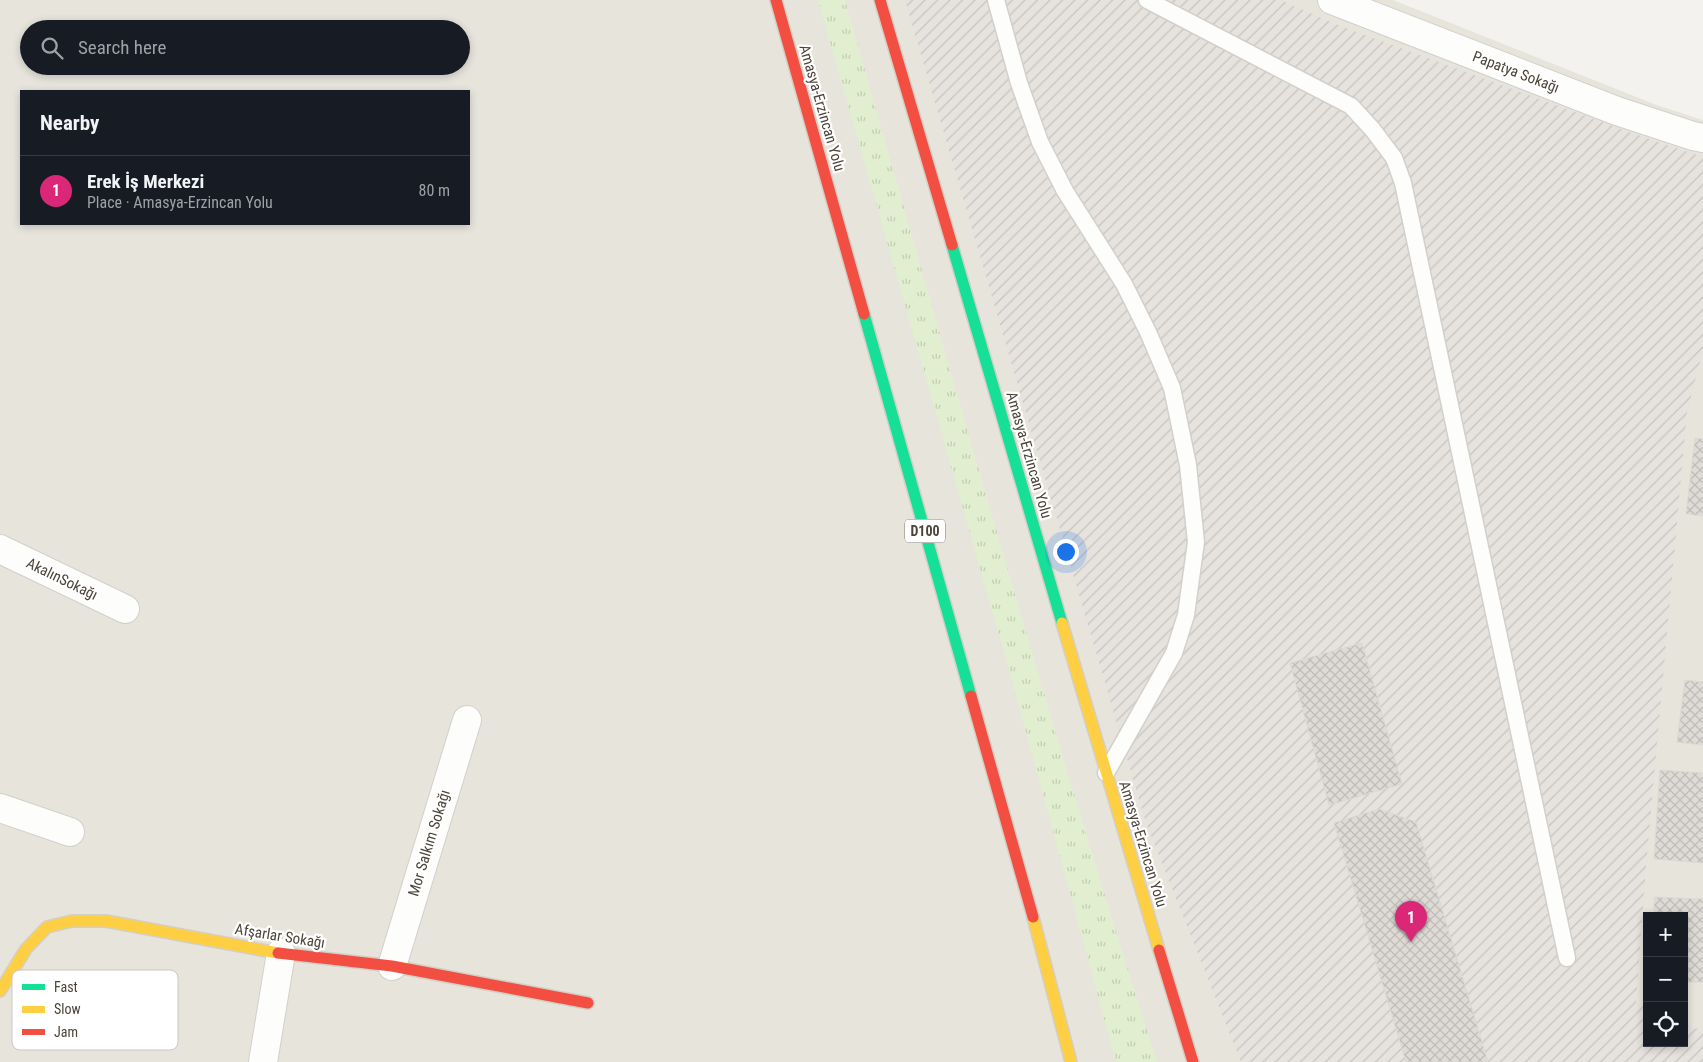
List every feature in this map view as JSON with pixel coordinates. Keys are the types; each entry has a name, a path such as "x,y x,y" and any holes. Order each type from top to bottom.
{"main road":[{"name":"Amasya-Erzincan Yolu","path":"776,0 1033,916 1071,1062"},
{"name":"Amasya-Erzincan Yolu","path":"880,0 1106,774 1193,1062"},
{"name":"Afşarlar Sokağı","path":"13,970 26,949 47,927 72,921 106,920 281,953 392,966 588,1003"},
{"name":"Afşarlar Sokağı","path":"0,991 12,972"}],"street":[{"name":"Papatya Sokağı","path":"1332,0 1617,111 1703,138"},
{"name":"AkalınSokağı","path":"0,549 125,609"},
{"name":"Mor Salkım Sokağı","path":"392,966 467,720"},
{"path":"0,808 70,832"},
{"path":"262,1062 281,953"}],"lane":[{"path":"996,0 1020,83 1040,142 1065,192 1124,284 1148,332 1172,388 1188,465 1196,542 1186,615 1174,653 1106,774"},
{"path":"1147,0 1352,106 1394,158 1404,183 1567,958"}],"shaded area":[{"path":"0,0 1393,0 1654,104 1703,120 1703,1062 0,1062"},
{"path":"905,0 1280,0 1338,25 1632,133 1703,157 1703,350 1687,412 1646,866 1636,1003 1643,1006 1643,1047 1688,1047 1688,1025 1703,1031 1703,1062 1241,1062 1146,823"}],"green space":[{"path":"818,0 845,0 1036,665 1157,1062 1116,1062 1008,666"}],"building":[{"path":"1695,438 1703,439 1703,516 1686,514"},
{"path":"1362,643 1402,784 1329,805 1290,663"},
{"path":"1685,680 1703,682 1703,745 1677,742"},
{"path":"1660,770 1703,773 1703,863 1654,859"},
{"path":"1379,809 1416,822 1488,1062 1406,1062 1334,823"},
{"path":"1654,897 1703,899 1703,982 1688,982 1688,912 1654,912"}],"traffic: fast":[{"path":"952,245 1062,623"},
{"path":"864,314 971,696"}],"traffic: slow":[{"path":"1062,623 1159,950"},
{"path":"1033,917 1071,1062"},
{"path":"13,970 26,949 47,927 72,921 106,921 278,953"},
{"path":"0,991 12,972"}],"traffic: jam":[{"path":"776,0 864,314"},
{"path":"880,0 952,245"},
{"path":"971,696 1033,917"},
{"path":"1159,950 1193,1062"},
{"path":"278,953 392,966 588,1003"}],"place":[{"name":"Erek İş Merkezi","path":"1411,942"}]}
